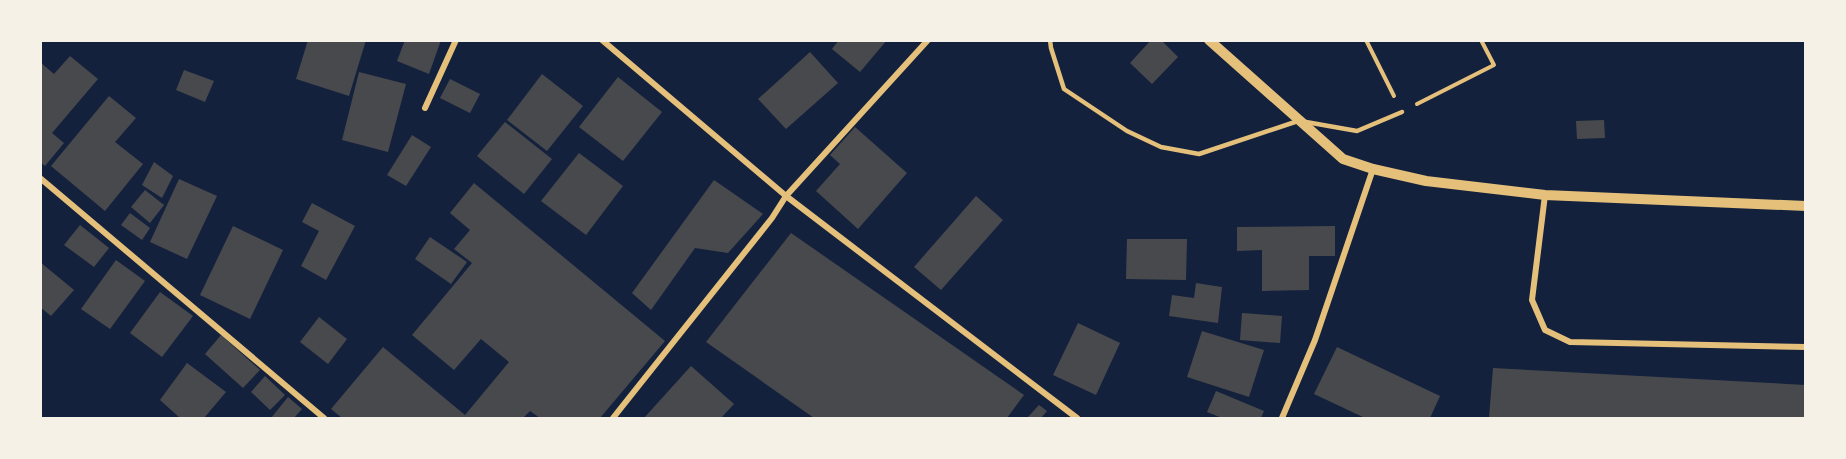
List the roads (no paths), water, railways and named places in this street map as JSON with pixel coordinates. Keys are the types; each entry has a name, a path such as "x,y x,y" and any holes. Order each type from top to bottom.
{"street":[{"path":"425,108 456,40"},
{"path":"602,40 786,196 1077,418"},
{"path":"613,418 772,218 786,196 928,40"},
{"path":"1209,40 1342,159 1373,169 1426,181 1545,195 1806,206"},
{"path":"1282,418 1315,340 1373,169"},
{"path":"40,178 324,418"},
{"path":"1545,195 1532,300 1545,330 1570,342 1806,347"}],"lane":[{"path":"1050,40 1064,89 1127,131 1161,147 1199,154 1299,121 1358,131 1402,112"}]}
